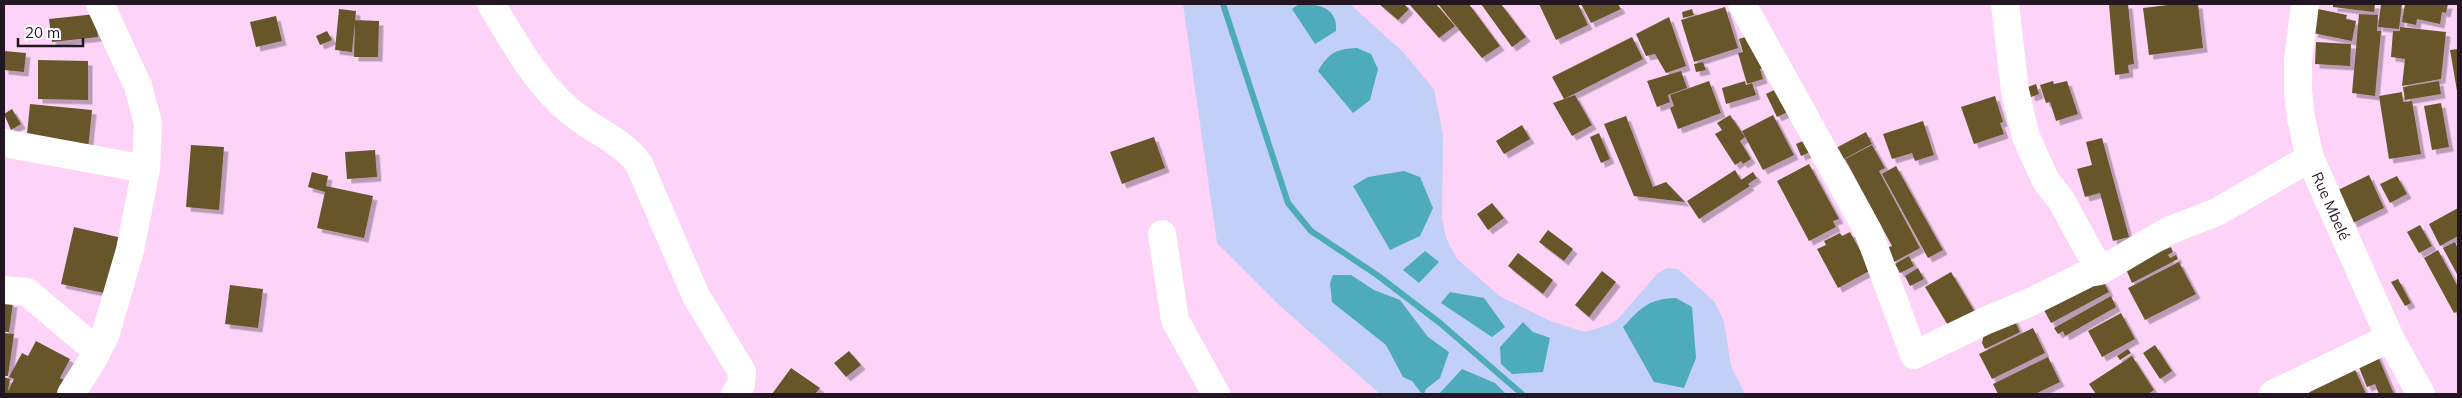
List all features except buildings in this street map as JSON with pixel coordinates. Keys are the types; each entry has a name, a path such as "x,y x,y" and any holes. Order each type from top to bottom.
{"street":[{"path":"71,394 105,336 130,250 146,170 148,123 138,86 100,4"},
{"path":"491,4 530,68 546,90 572,112 628,150 639,164 696,296 742,372 741,385 735,394"},
{"path":"1742,4 1868,231 1914,355 1987,320 2031,302 2089,273 2100,271 2168,231 2217,212 2310,158"},
{"path":"2005,4 2015,91 2026,137 2046,181 2061,200 2100,271"},
{"name":"Rue Mbelé","path":"2304,4 2298,60 2298,91 2301,118 2310,158 2390,338 2421,394"},
{"path":"4,143 146,170"},
{"path":"1162,234 1175,320 1216,394"},
{"path":"4,290 27,292 97,351"},
{"path":"2273,394 2390,338"}],"shaded area":[{"path":"1183,4 1350,4 1403,52 1434,89 1443,135 1442,218 1446,238 1457,259 1501,297 1553,322 1585,332 1608,325 1618,319 1657,274 1667,268 1678,269 1715,302 1724,322 1731,366 1745,394 1380,394 1278,304 1217,243"},
{"path":"1299,4 1325,8 1334,17 1336,31 1315,44 1292,9"},
{"path":"1357,48 1371,54 1378,69 1370,100 1353,113 1318,71 1333,53 1343,49"},
{"path":"1404,171 1420,177 1433,208 1420,236 1390,250 1353,186 1368,177"},
{"path":"1425,251 1439,262 1419,283 1403,270"},
{"path":"1333,275 1351,275 1374,290 1400,300 1428,337 1449,352 1440,378 1426,389 1424,394 1412,381 1403,377 1386,345 1332,302 1330,283"},
{"path":"1450,292 1484,298 1505,327 1492,337 1441,303"},
{"path":"1676,298 1692,307 1696,358 1684,388 1654,382 1623,327 1646,305 1659,300"},
{"path":"1523,322 1533,332 1550,338 1543,372 1512,374 1501,364 1500,347"},
{"path":"1462,369 1495,383 1506,394 1439,394"}],"waterway":[{"path":"1223,4 1288,203 1311,231 1377,275 1440,323 1522,394"}]}
